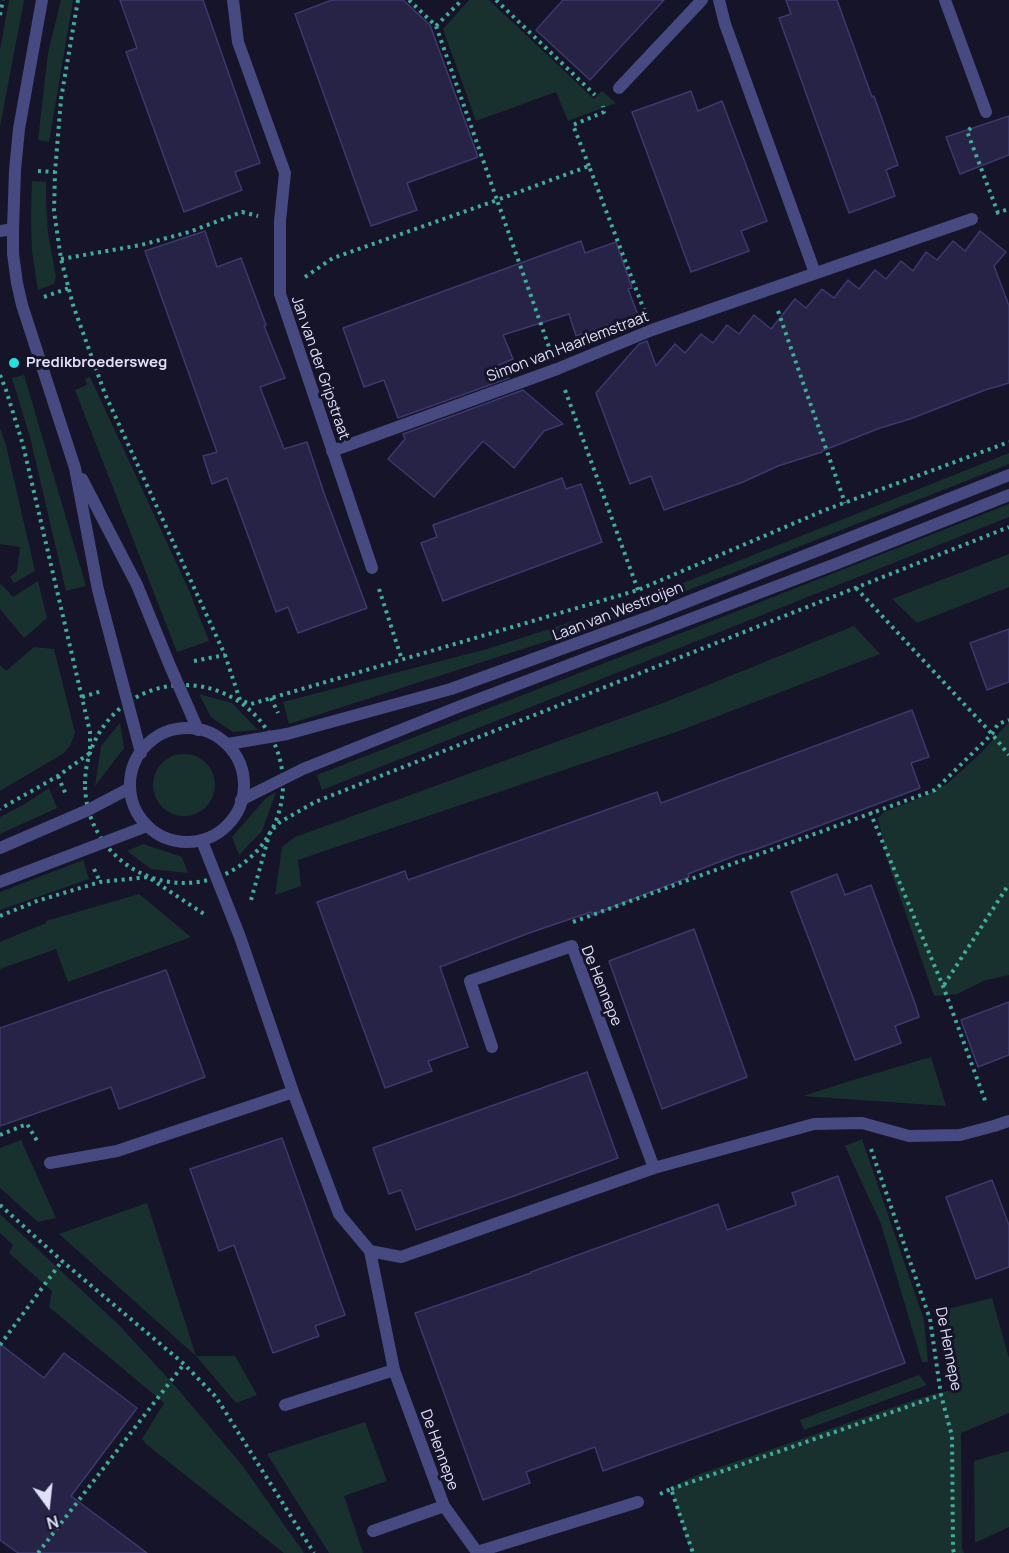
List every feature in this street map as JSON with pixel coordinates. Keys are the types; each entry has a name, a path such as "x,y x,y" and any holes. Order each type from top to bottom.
{"street":[{"path":"42,0 19,129 13,197 13,254 22,305 75,468 98,590 141,753"},
{"name":"Jan van der Gripstraat","path":"233,0 238,42 285,173 280,221 279,294 372,568"},
{"path":"619,88 702,0"},
{"path":"719,0 725,24 815,273"},
{"path":"945,0 986,112"},
{"name":"Simon van Haarlemstraat","path":"332,452 557,369 652,330 972,219"},
{"path":"0,231 13,229"},
{"path":"75,468 137,585 198,730"},
{"name":"Laan van Westroijen","path":"228,744 287,734 450,689 649,617 1009,475"},
{"path":"241,800 303,769 1009,495"},
{"path":"187,728 209,732 228,744 241,764 245,788 238,811 223,830 202,841 182,842 163,837 147,826 136,812 130,788 133,765 145,746 164,733 187,728"},
{"path":"0,848 88,810 130,788"},
{"path":"0,882 147,826"},
{"name":"De Hennepe","path":"202,841 240,938 293,1092 339,1214 370,1251 394,1370 444,1506 477,1552 638,1502"},
{"name":"De Hennepe","path":"492,1047 470,981 572,946 654,1168"},
{"path":"50,1163 117,1151 293,1092"},
{"path":"370,1251 401,1257 654,1168 814,1124 862,1123 909,1136 960,1135 1009,1121"},
{"path":"285,1405 394,1370"},
{"name":"De Hennepe","path":"373,1531 444,1506"}],"path":[{"path":"0,15 3,0"},
{"path":"0,916 37,901 100,882 148,877 170,883 194,883 216,878 238,867 256,852 278,816 282,798 283,779 279,758 271,737 240,700 225,655 105,394 73,305 61,259 54,211 55,172 61,99 78,0"},
{"path":"409,0 436,26 638,590"},
{"path":"436,26 462,0"},
{"path":"496,0 602,101 604,112 573,125 652,330"},
{"path":"986,112 984,117 967,131 998,213"},
{"path":"279,294 333,258 589,166"},
{"path":"61,259 151,242 189,232 242,212 280,221"},
{"path":"770,289 845,503"},
{"path":"0,375 23,445 90,732 90,753"},
{"name":"Laan van Westroijen","path":"240,700 251,704 638,590 825,510 1009,442"},
{"path":"240,700 195,686 178,686 150,691 127,703 110,718 98,734 90,753 84,782 88,810 103,843 123,863 240,938 270,832 280,822 315,802 1009,527"},
{"path":"372,568 402,660"},
{"path":"856,588 1009,755"},
{"path":"572,946 568,924 934,790 992,734 998,724 1009,720"},
{"path":"0,809 58,776 90,753"},
{"path":"870,812 944,986 994,1126"},
{"path":"944,986 1009,884"},
{"name":"De Hennepe","path":"862,1123 930,1319 941,1395 952,1436 954,1553"},
{"path":"0,1135 27,1124 50,1163"},
{"path":"0,1204 62,1261 184,1364 216,1397 314,1553"},
{"path":"0,1344 62,1261"},
{"path":"38,1553 184,1364"},
{"path":"638,1502 941,1395"},
{"path":"672,1489 693,1553"}],"green space":[{"path":"9,0 24,0 0,127 0,50"},
{"path":"61,0 73,0 49,142 38,140 48,53"},
{"path":"469,0 489,0 594,99 602,91 616,103 568,121 556,92 476,121 443,29"},
{"path":"32,181 46,182 48,233 56,277 54,284 38,290 32,251"},
{"path":"24,375 86,586 66,591 30,437 12,378"},
{"path":"90,377 188,588 209,641 177,652 75,390 87,385 85,379"},
{"path":"0,428 35,571 14,583 10,577 17,571 20,547 0,544"},
{"path":"1009,453 1009,464 610,621 289,724 283,702 487,649 643,599"},
{"path":"1009,504 1009,517 322,790 317,775"},
{"path":"1009,554 1009,587 917,623 892,599"},
{"path":"38,581 47,618 24,638 0,609 0,585 13,597"},
{"path":"854,626 880,654 679,731 298,860 301,886 275,895 282,847 295,837 663,703"},
{"path":"34,647 54,649 75,733 70,746 64,753 0,791 0,665 6,671"},
{"path":"199,694 232,703 258,730 233,732 211,717"},
{"path":"1009,722 1009,975 986,980 957,994 934,996 887,859 878,818 884,812 925,796 948,783 981,753"},
{"path":"120,723 124,748 95,786 101,746"},
{"path":"178,754 190,754 206,763 213,773 215,785 213,797 206,807 190,816 178,816 167,811 158,802 153,791 153,779 158,768 167,759"},
{"path":"49,788 57,808 0,834 0,817"},
{"path":"276,792 262,831 239,855 232,837 266,798"},
{"path":"143,844 182,857 188,873 151,869 127,851"},
{"path":"83,860 89,879 0,910 0,892"},
{"path":"139,894 191,937 68,982 56,949 0,969 0,942 46,923 46,921"},
{"path":"931,1057 946,1106 803,1096 850,1081"},
{"path":"862,1139 924,1320 928,1362 922,1362 881,1224 845,1146"},
{"path":"21,1140 56,1218 38,1222 0,1188 0,1148"},
{"path":"147,1203 196,1356 59,1234"},
{"path":"0,1214 120,1326 176,1387 242,1465 304,1553 284,1553 146,1444 142,1439 164,1403 49,1307 52,1291 9,1253 13,1245 0,1233"},
{"path":"992,1298 1009,1358 1009,1413 961,1433 962,1549 964,1553 691,1553 671,1489 697,1475 920,1398 954,1389 948,1309"},
{"path":"196,1356 235,1356 257,1395 236,1403"},
{"path":"919,1375 927,1385 804,1430 800,1420"},
{"path":"365,1422 387,1481 344,1496 363,1553 329,1553 267,1454"},
{"path":"1009,1451 1009,1527 975,1543 974,1461"}],"building":[{"path":"120,0 203,0 260,163 235,172 242,190 184,212 126,52 137,48"},
{"path":"332,0 403,0 430,25 478,157 407,183 417,210 371,226 295,14"},
{"path":"563,0 664,0 590,80 536,30"},
{"path":"786,0 837,0 898,165 886,170 895,196 849,213 779,18 791,14"},
{"path":"691,91 698,111 722,101 767,221 741,231 749,251 691,272 632,112"},
{"path":"1009,116 1009,155 960,174 946,137"},
{"path":"205,231 217,267 241,258 266,325 264,326 285,378 260,387 284,449 307,442 367,608 298,633 288,607 276,612 227,478 212,484 203,456 217,452 145,251"},
{"path":"980,231 1006,252 994,266 1009,306 1009,383 880,428 822,452 778,466 743,482 664,510 651,476 630,484 596,393 639,344 647,341 656,366 675,344 685,353 701,334 713,343 727,325 739,334 754,315 771,329 795,299 806,308 822,289 834,298 848,280 859,289 875,270 886,279 901,261 913,271 926,252 937,260 953,241 965,251"},
{"path":"581,241 585,253 616,242 632,288 628,289 638,315 576,336 569,314 503,335 513,359 496,366 509,378 398,418 384,380 364,387 343,328"},
{"path":"523,390 563,424 544,431 514,468 483,441 434,497 388,459 405,439 403,434"},
{"path":"562,478 566,489 581,484 602,542 443,601 421,543 437,537 433,525"},
{"path":"1009,629 1009,682 987,690 970,643"},
{"path":"912,710 929,757 911,763 920,788 737,855 688,874 689,877 592,915 591,912 529,933 440,967 468,1047 428,1061 432,1071 385,1088 317,902 405,871 408,880 657,792 661,803"},
{"path":"837,874 845,895 871,885 919,1017 895,1026 901,1043 855,1060 791,892"},
{"path":"694,929 747,1077 662,1109 609,961"},
{"path":"166,970 205,1077 119,1109 111,1087 0,1126 0,1028"},
{"path":"1009,1002 1009,1055 978,1067 961,1020"},
{"path":"587,1072 618,1158 416,1230 401,1190 389,1194 373,1148"},
{"path":"282,1138 345,1315 315,1326 319,1336 273,1353 234,1245 219,1251 190,1169"},
{"path":"838,1176 905,1363 603,1471 595,1447 526,1472 530,1483 483,1500 415,1313 718,1204 727,1230 796,1205 792,1193"},
{"path":"992,1180 1009,1225 1009,1267 976,1279 946,1197"},
{"path":"0,1344 44,1378 64,1353 137,1408 71,1496 147,1553 18,1553 0,1540"}],"place":[{"name":"Predikbroedersweg","path":"14,363"}]}
